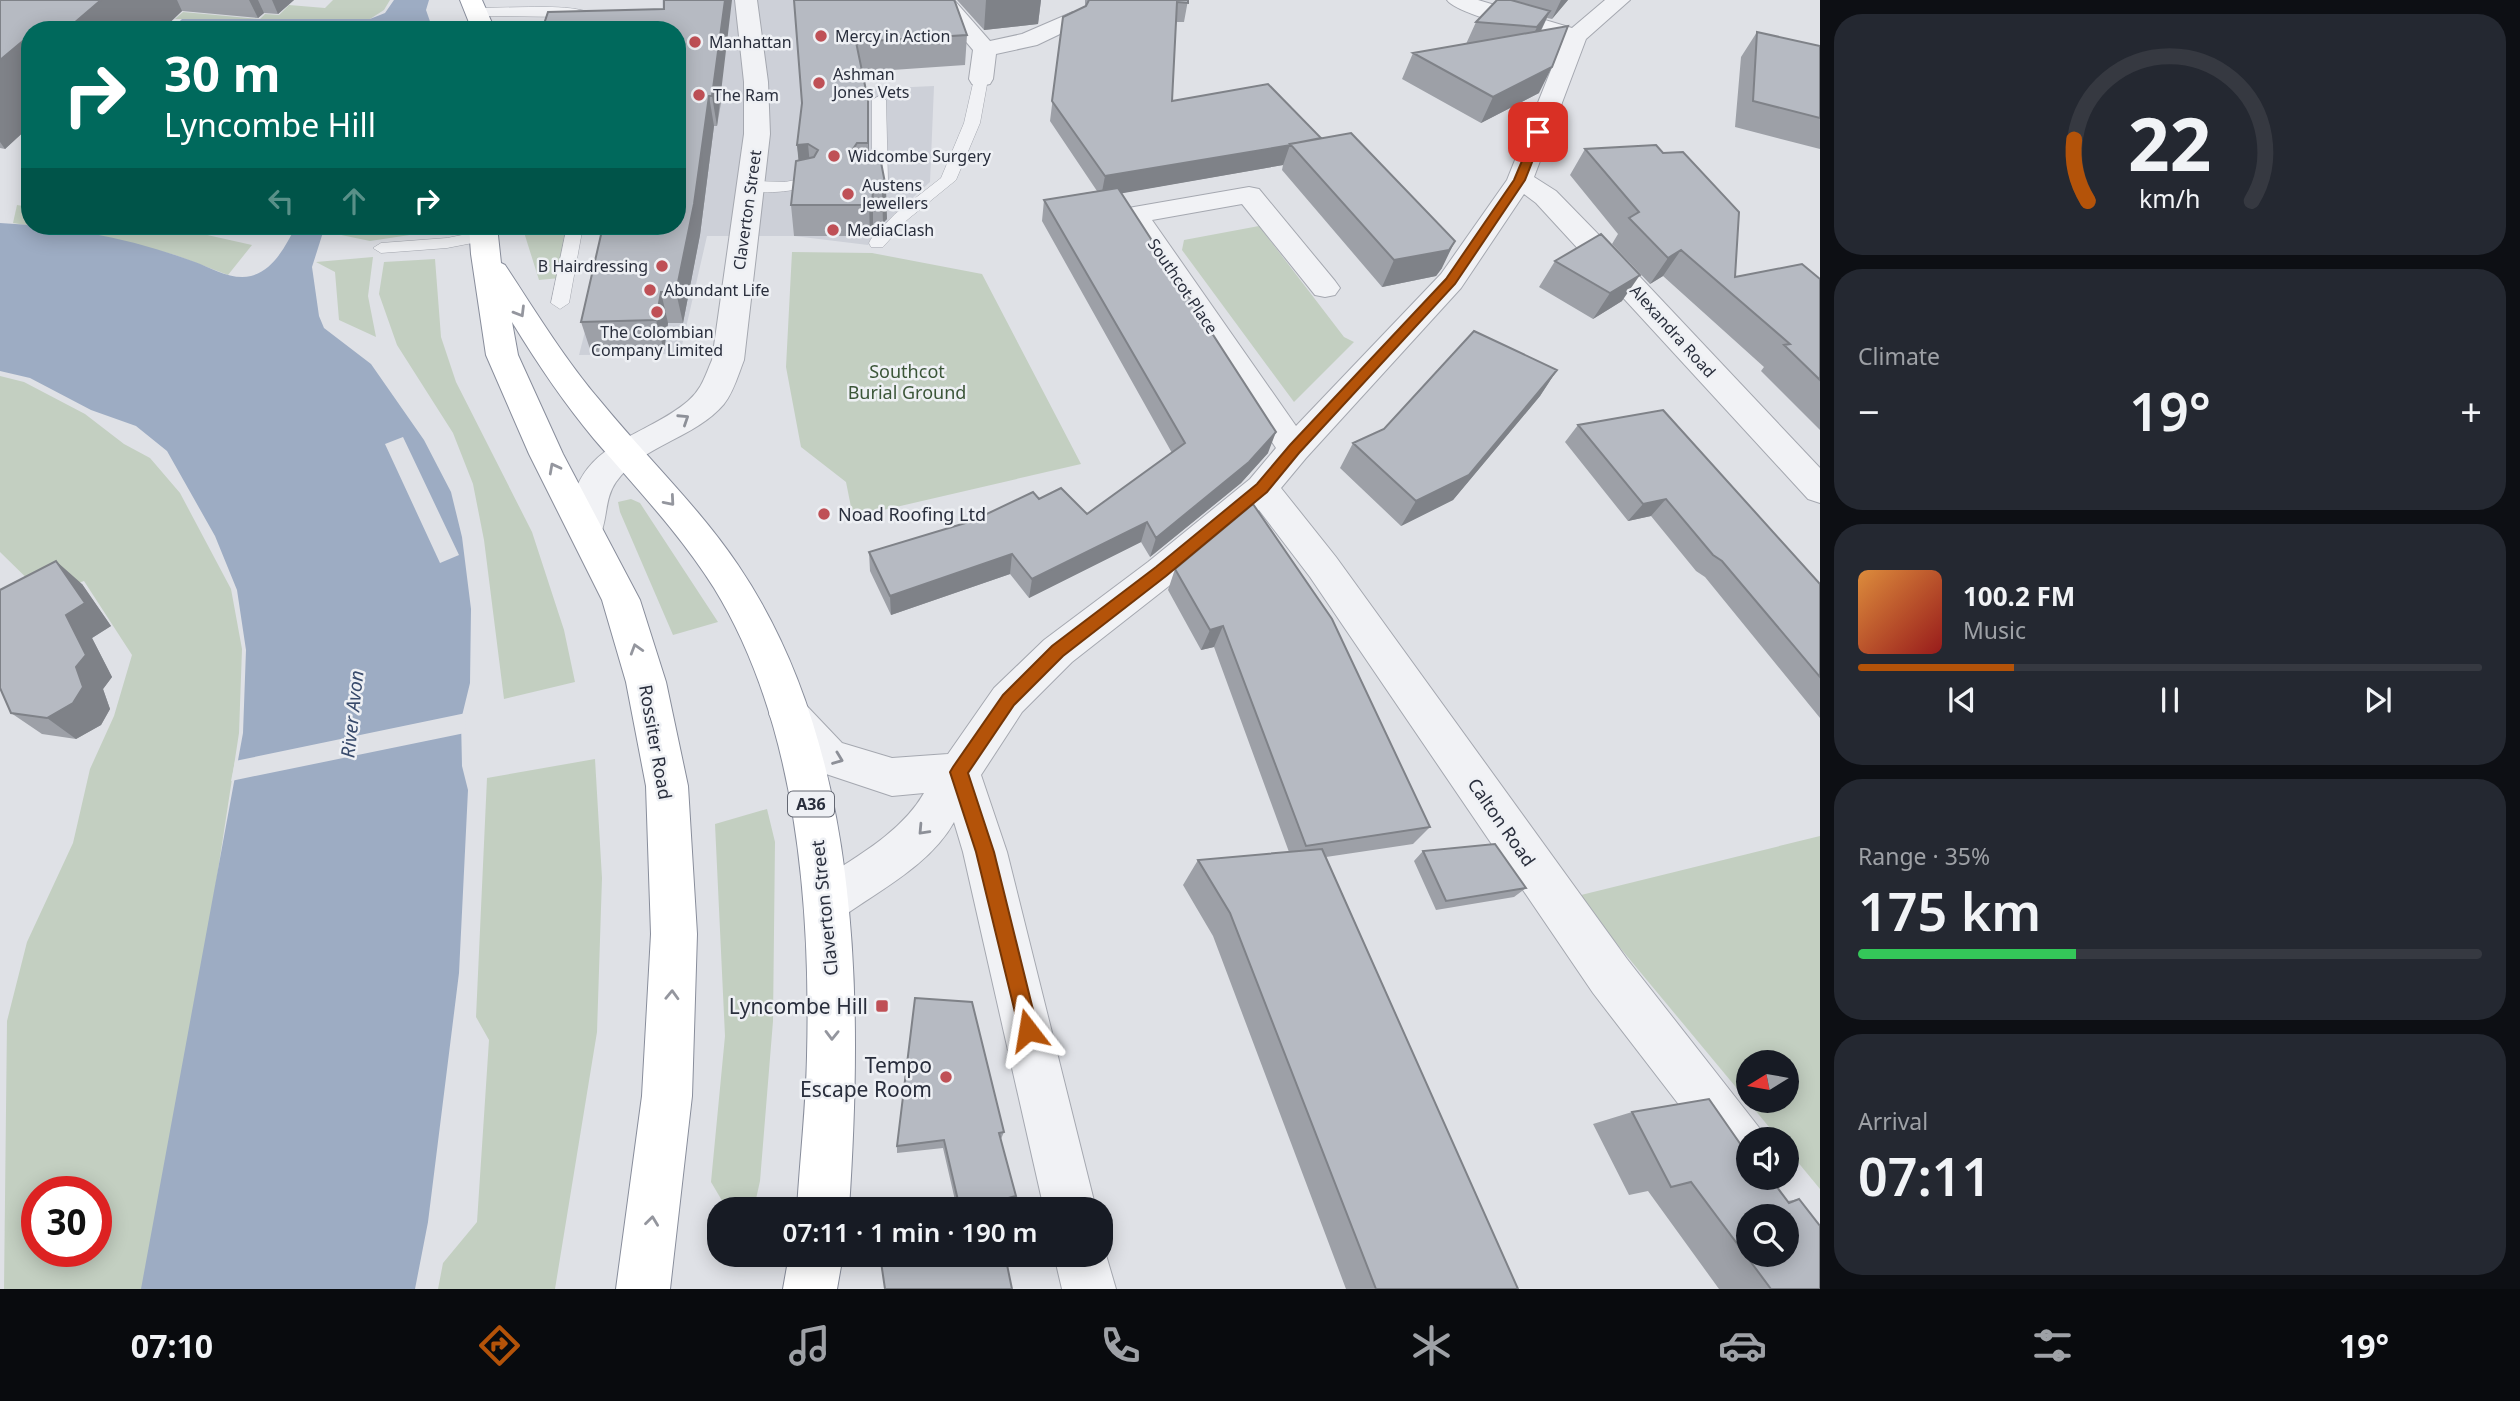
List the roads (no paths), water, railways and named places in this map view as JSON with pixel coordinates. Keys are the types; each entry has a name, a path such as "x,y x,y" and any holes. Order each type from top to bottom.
{"highway":[{"name":"A36","path":"483,239 537,341 624,451"},
{"name":"Rossiter Road","path":"483,239 502,355 546,454 621,600 646,682 667,786 674,934 667,1096 643,1289"},
{"name":"Claverton Street","path":"624,451 688,523 738,595 761,642 789,714 811,806 826,902 833,1003 830,1142 824,1197"},
{"path":"810,1289 814,1267"}],"street":[{"name":"Claverton Street","path":"586,528 592,494 607,466 624,451 690,416 714,394 728,360 757,134 756,82 746,0"},
{"path":"942,0 985,49 981,79"},
{"path":"1458,0 1576,36"},
{"path":"826,902 910,843 928,827 959,772 1008,700 1058,651 1161,572 1262,488 1294,449 1451,281 1520,180 1576,36 1619,0"},
{"path":"985,49 1029,40 1077,10"},
{"path":"1065,52 1077,10"},
{"name":"Alexandra Road","path":"1520,180 1556,207 1820,490"},
{"name":"Southcot Place","path":"1294,449 1134,215 1249,195 1325,288"},
{"name":"Calton Road","path":"1262,488 1331,578 1610,976 1736,1137"},
{"path":"789,714 829,757 892,777 959,772"},
{"path":"959,772 985,852 1067,1197"},
{"path":"1084,1267 1090,1289"}],"lane":[{"path":"477,14 569,12 594,16 602,21"},
{"path":"877,243 901,216 948,180 972,123 981,79"},
{"path":"865,180 880,181 879,100"},
{"path":"751,186 785,187 810,182"},
{"path":"560,303 573,235"},
{"path":"381,248 483,239"}],"water":[{"path":"394,0 429,0 426,10 430,21 180,21 370,19 385,13"},
{"name":"River Avon","path":"0,223 21,225 21,235 96,235 124,240 237,277 259,273 273,263 291,235 322,235 312,267 319,316 324,328 371,364 424,440 451,492 462,537 471,609 470,683 461,720 462,766 468,790 459,973 428,1222 415,1289 141,1289 243,733 246,650 237,590 215,536 167,451 136,426 91,410 30,378 0,371"}],"place":[{"name":"Mercy in Action","path":"821,36"},
{"name":"Manhattan","path":"695,42"},
{"name":"Ashman Jones Vets","path":"819,83"},
{"name":"The Ram","path":"699,95"},
{"name":"Widcombe Surgery","path":"834,156"},
{"name":"Austens Jewellers","path":"848,194"},
{"name":"MediaClash","path":"833,230"},
{"name":"B Hairdressing","path":"662,266"},
{"name":"Abundant Life","path":"650,290"},
{"name":"The Colombian Company Limited","path":"657,312"},
{"name":"Noad Roofing Ltd","path":"824,514"},
{"name":"Lyncombe Hill","path":"882,1006"},
{"name":"Tempo Escape Room","path":"946,1077"}],"park label":[{"name":"Southcot Burial Ground","path":"907,381"}]}
